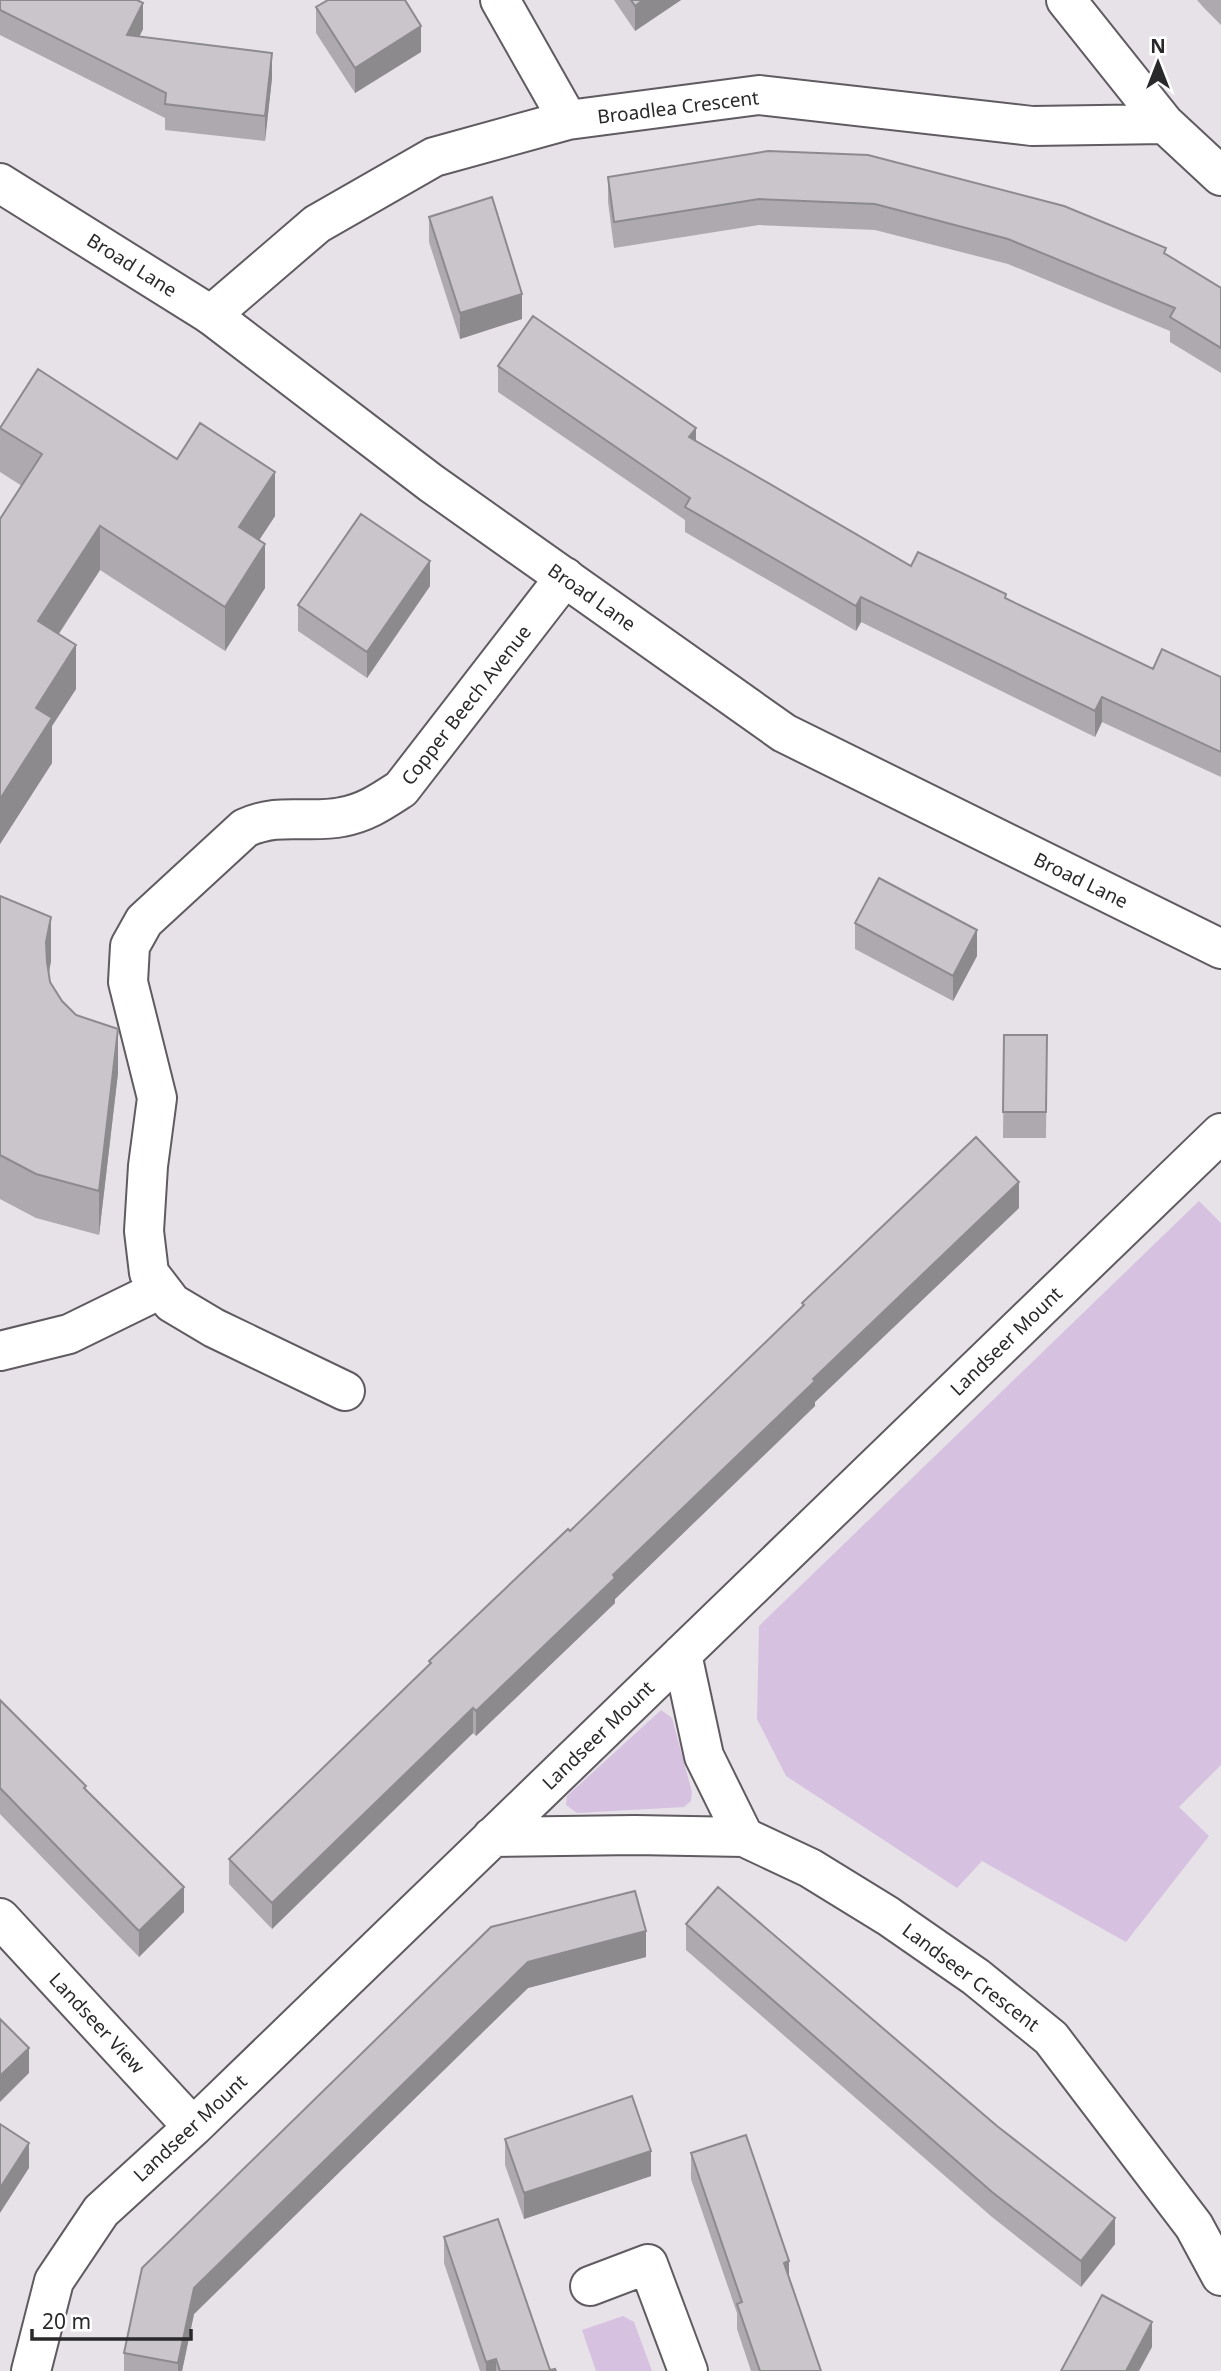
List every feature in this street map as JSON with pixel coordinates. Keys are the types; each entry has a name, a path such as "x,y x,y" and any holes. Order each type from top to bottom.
{"street":[{"path":"500,0 568,120"},
{"path":"1066,0 1165,124 1221,176"},
{"name":"Broadlea Crescent","path":"211,315 317,224 434,157 568,120 759,95 1032,126 1165,124"},
{"name":"Broad Lane","path":"0,183 211,315 431,482 784,733 1221,948"},
{"name":"Copper Beech Avenue","path":"345,1391 214,1328 172,1303 149,1273 144,1231 148,1166 157,1098 128,982 127,963 137,931 144,920 246,828 265,820 340,818 370,810 401,789 565,577"},
{"name":"Landseer Mount","path":"31,2371 54,2281 101,2211 194,2127 1221,1133"},
{"path":"0,1351 69,1334 161,1289"},
{"path":"682,1654 704,1756 744,1837"},
{"name":"Landseer Crescent","path":"492,1837 744,1837 810,1868 888,1916 976,1978 1051,2038 1194,2226 1221,2276"},
{"name":"Landseer View","path":"0,1918 194,2127"},
{"path":"590,2286 648,2264 688,2371"}],"shaded area":[{"path":"1199,1201 1221,1223 1221,1765 1179,1807 1209,1836 1126,1942 982,1861 957,1888 786,1776 757,1719 759,1626"},
{"path":"661,1710 672,1718 692,1792 691,1801 684,1807 577,1813 566,1805 567,1796"},
{"path":"623,2316 634,2322 652,2371 596,2371 582,2330"}],"building":[{"path":"0,0 137,0 143,3 127,35 272,53 265,116 165,104 166,93 0,10"},
{"path":"328,0 405,0 421,26 355,68 316,7"},
{"path":"631,0 643,0 635,6"},
{"path":"768,151 868,155 1064,206 1166,248 1164,253 1221,288 1221,348 1170,317 1175,308 1008,239 875,204 759,199 614,222 608,177"},
{"path":"492,197 522,294 460,313 429,217"},
{"path":"533,316 696,428 689,437 911,566 918,552 1006,594 1005,598 1153,669 1162,649 1221,677 1221,752 1102,697 1095,711 861,597 856,606 685,507 690,498 498,366"},
{"path":"38,369 177,459 200,423 275,472 239,527 265,544 225,607 100,526 38,621 76,645 36,708 52,718 0,799 0,519 42,454 0,428"},
{"path":"361,514 430,561 367,652 298,605"},
{"path":"879,878 977,930 953,976 855,923"},
{"path":"0,896 51,917 46,942 50,982 62,1001 76,1015 118,1029 99,1191 36,1174 0,1155"},
{"path":"1004,1035 1047,1035 1046,1112 1003,1112"},
{"path":"976,1137 1019,1182 613,1575 615,1578 476,1711 473,1708 272,1903 229,1859 431,1663 429,1661 568,1529 570,1531"},
{"path":"0,1700 184,1887 139,1931 0,1788"},
{"path":"718,1887 997,2126 1115,2218 1081,2261 992,2192 686,1924"},
{"path":"635,1891 646,1931 528,1962 194,2288 178,2363 124,2353 142,2268 491,1927"},
{"path":"0,2019 29,2048 0,2076"},
{"path":"632,2096 651,2151 524,2193 505,2139"},
{"path":"0,2124 29,2143 0,2188"},
{"path":"746,2135 789,2261 784,2263 821,2371 760,2371 737,2304 742,2302 691,2153"},
{"path":"498,2219 550,2370 556,2371 500,2371 496,2359 486,2362 444,2237"},
{"path":"1102,2295 1152,2322 1126,2371 1061,2371"}]}
